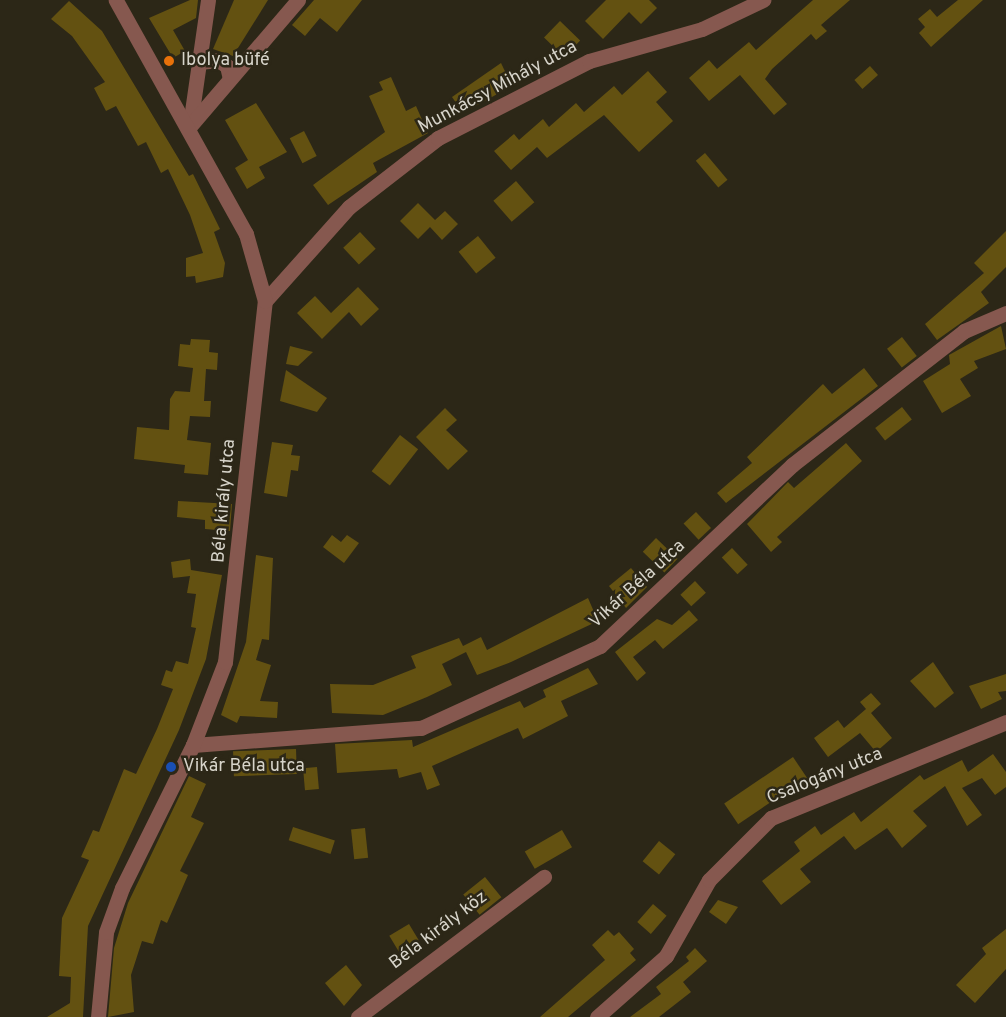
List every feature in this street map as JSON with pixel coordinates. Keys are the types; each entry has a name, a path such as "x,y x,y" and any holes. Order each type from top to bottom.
{"street":[{"name":"Béla király utca","path":"98,1017 106,932 122,888 193,745 225,662 265,301 246,234 190,126 116,0"},
{"path":"190,126 208,0"},
{"path":"190,126 298,0"},
{"name":"Munkácsy Mihály utca","path":"265,301 349,207 438,138 589,61 702,29 763,0"},
{"path":"199,62 218,60 227,66 230,79"},
{"name":"Vikár Béla utca","path":"193,745 421,728 600,646 792,465 964,331 1006,313"},
{"name":"Csalogány utca","path":"597,1017 666,956 708,880 771,818 1006,722"},
{"name":"Béla király köz","path":"358,1017 544,877"}],"building":[{"path":"190,0 198,0 196,18 173,30 185,51 173,58 149,18"},
{"path":"234,0 268,0 233,56 213,49"},
{"path":"314,0 362,0 337,32 320,18 305,36 292,25"},
{"path":"606,0 649,0 657,8 641,24 629,12 603,39 585,21"},
{"path":"813,0 850,0 821,25 827,31 816,40 811,34 772,69 765,79 787,104 774,115 740,75 709,101 689,78 709,60 717,69 749,42 756,50"},
{"path":"958,0 983,0 931,47 919,33 925,27 918,19 930,9 937,17"},
{"path":"69,1 102,31 189,176 193,174 220,229 214,232 225,263 223,277 196,283 195,276 186,277 186,258 203,253 190,215 168,169 161,173 146,142 138,146 116,106 106,111 94,88 105,82 72,36 51,19"},
{"path":"560,21 580,40 564,57 544,38"},
{"path":"501,63 512,86 463,113 452,97"},
{"path":"870,66 878,75 862,89 854,80"},
{"path":"648,71 667,92 656,102 673,121 639,152 604,115 547,158 537,147 511,170 494,151 514,134 519,140 543,119 549,127 576,103 584,112 614,86 622,95"},
{"path":"391,77 406,111 416,106 428,133 373,163 377,172 328,205 313,185 385,132 369,96 383,90 379,82"},
{"path":"256,103 287,152 259,167 265,178 247,189 235,168 248,160 225,120"},
{"path":"304,131 317,156 302,163 290,138"},
{"path":"705,153 727,180 718,188 696,161"},
{"path":"516,181 534,202 512,222 493,201"},
{"path":"418,203 435,220 445,211 458,224 442,240 430,227 418,239 400,221"},
{"path":"1006,231 1006,267 981,292 989,303 937,340 925,324 984,273 974,263"},
{"path":"360,232 376,249 359,265 343,248"},
{"path":"478,236 496,258 476,273 459,252"},
{"path":"358,287 379,309 361,326 349,312 322,339 297,313 315,296 331,313"},
{"path":"1001,326 1006,349 974,361 978,368 960,379 971,396 942,413 923,381 950,364 949,355"},
{"path":"902,337 917,356 902,368 887,349"},
{"path":"191,339 210,340 209,352 218,353 217,370 206,369 204,401 211,401 210,417 190,416 187,440 211,443 208,475 184,473 185,465 134,459 137,427 169,430 170,399 175,391 190,392 193,368 178,366 180,344 190,345"},
{"path":"290,346 313,352 298,366 286,364"},
{"path":"864,368 878,386 726,503 717,493 752,463 747,457 823,384 832,394"},
{"path":"286,370 327,398 317,412 280,401"},
{"path":"902,407 912,420 885,441 875,428"},
{"path":"445,408 457,420 446,430 468,451 448,470 416,437"},
{"path":"400,435 418,449 390,485 372,471"},
{"path":"272,442 293,445 291,455 300,456 298,471 291,470 287,497 264,493"},
{"path":"846,443 862,461 777,537 782,542 771,552 747,524 788,482 794,488"},
{"path":"178,501 232,504 230,531 205,529 205,520 177,517"},
{"path":"696,512 711,528 699,540 684,524"},
{"path":"332,535 341,542 347,535 359,543 344,563 323,547"},
{"path":"656,538 678,559 664,573 643,552"},
{"path":"732,548 748,565 737,574 722,558"},
{"path":"256,555 273,558 269,640 262,639 256,660 271,665 260,701 278,702 277,718 240,716 237,723 221,715 246,642"},
{"path":"190,559 191,570 222,575 206,659 179,730 88,926 83,1017 47,1017 70,1003 71,977 59,976 62,918 89,860 81,857 93,830 99,832 124,769 136,774 157,729 173,689 161,685 166,670 172,672 176,661 188,664 196,628 191,627 196,594 187,593 190,576 173,578 171,562"},
{"path":"631,568 647,587 626,608 609,586"},
{"path":"695,581 706,593 691,606 680,595"},
{"path":"588,598 598,621 511,662 477,675 466,652 442,664 452,685 427,697 383,715 332,713 330,684 373,685 416,668 411,656 459,638 463,646 481,637 487,650"},
{"path":"689,610 698,620 663,649 655,640 633,657 646,673 637,681 615,652 657,619 672,625"},
{"path":"933,662 954,693 935,708 910,681"},
{"path":"588,668 598,684 561,701 568,716 523,739 518,728 432,766 440,785 427,790 421,772 399,778 397,769 337,773 335,744 412,740 413,747 520,701 524,708 546,697 543,690"},
{"path":"1006,674 1006,691 998,692 1002,699 981,709 969,686"},
{"path":"871,693 881,704 871,713 892,738 876,752 860,733 828,757 814,738 838,720 844,728 866,709 860,702"},
{"path":"296,749 297,774 234,776 233,751"},
{"path":"993,754 1006,772 1006,787 995,795 982,778 962,788 982,815 967,826 945,786 913,811 927,826 902,848 887,828 855,850 844,836 800,869 811,882 781,905 762,881 800,851 794,842 815,826 821,835 854,812 861,822 920,775 924,780 962,760 968,772"},
{"path":"793,757 807,778 738,824 724,803"},
{"path":"317,767 319,789 305,790 303,768"},
{"path":"189,776 206,784 191,817 204,823 180,871 188,875 167,923 161,920 153,944 142,941 131,975 134,1012 108,1017 114,948 128,903"},
{"path":"293,827 335,841 331,854 289,840"},
{"path":"365,828 368,858 354,859 351,829"},
{"path":"562,830 572,847 535,869 525,852"},
{"path":"659,841 675,854 659,874 643,861"},
{"path":"485,877 501,897 480,915 463,895"},
{"path":"718,900 738,907 726,924 709,912"},
{"path":"653,904 667,916 651,934 637,922"},
{"path":"409,924 420,942 400,954 389,936"},
{"path":"1006,929 1006,969 975,1003 956,985 986,954 982,948"},
{"path":"608,930 614,936 619,932 634,949 630,953 636,960 568,1017 540,1017 605,960 592,945"},
{"path":"695,948 707,961 683,982 691,992 659,1017 630,1017 661,994 656,987 689,961 686,957"},
{"path":"346,965 362,985 344,1006 325,983"}],"place":[{"name":"Ibolya büfé","path":"169,61"},
{"name":"Vikár Béla utca","path":"171,767"}]}
